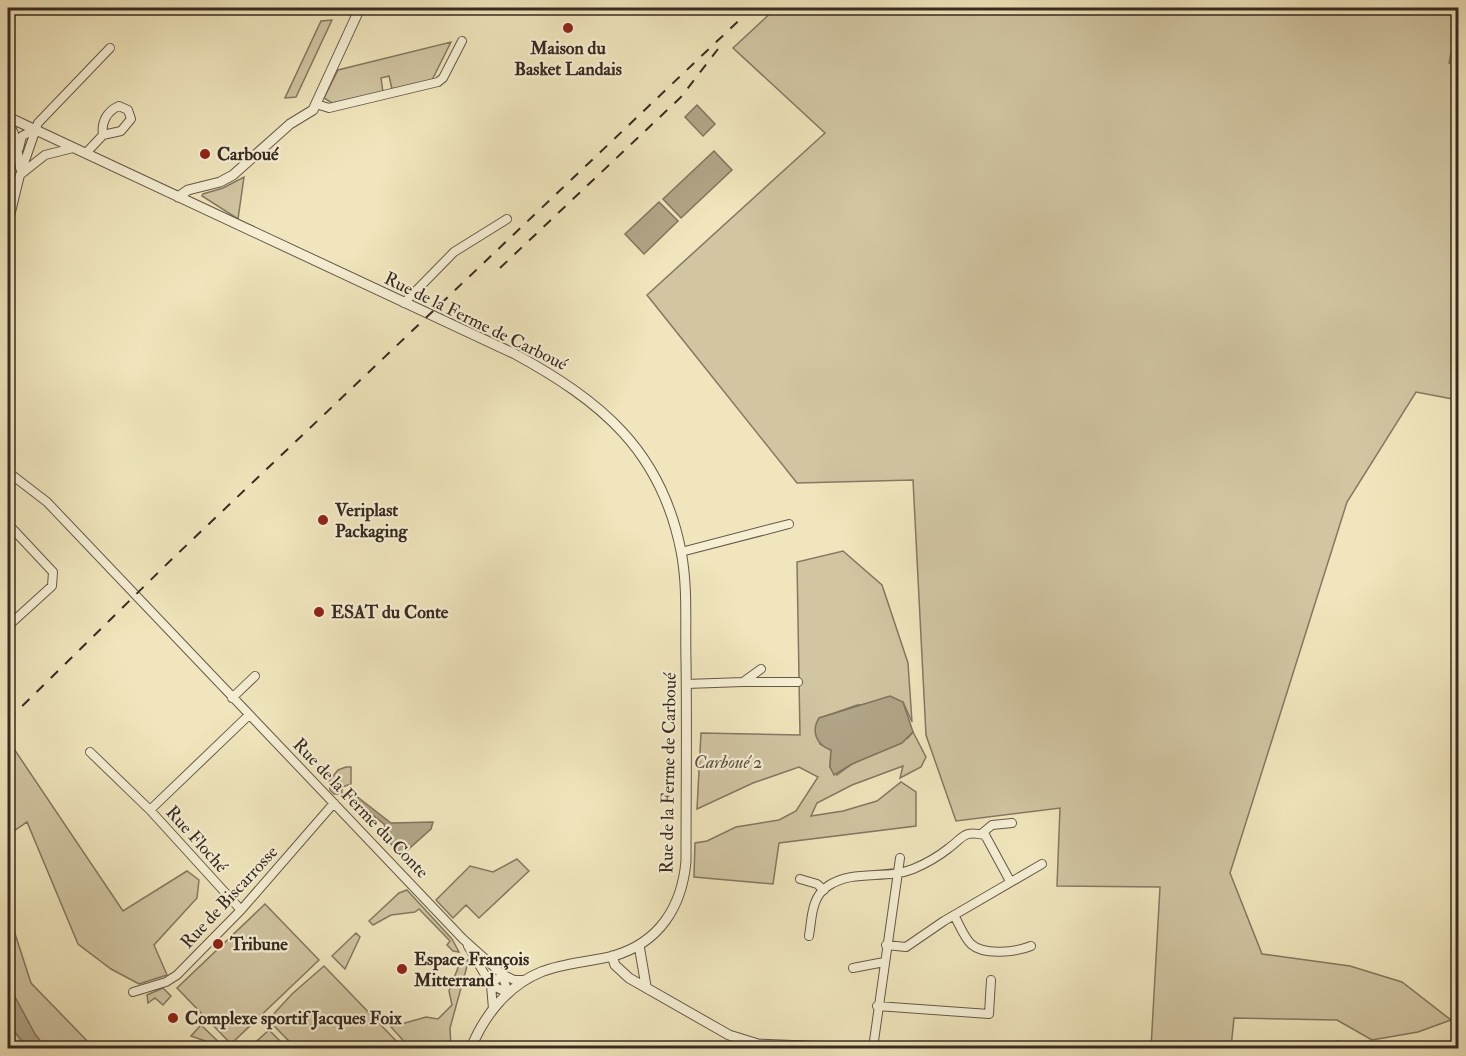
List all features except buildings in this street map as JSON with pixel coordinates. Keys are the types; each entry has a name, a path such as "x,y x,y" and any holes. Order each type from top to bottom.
{"street":[{"path":"310,114 360,8"},
{"path":"178,197 188,190 234,175 290,124 310,114 438,82 462,41"},
{"path":"8,224 20,175 40,120 110,48"},
{"path":"316,104 329,108"},
{"path":"8,118 19,152"},
{"name":"Rue de la Ferme de Carboué","path":"8,118 36,129 537,366 588,398 608,415 649,466 669,506 681,552 686,596 685,876 677,904 654,936 612,956 554,968 525,980 508,993"},
{"path":"20,175 19,152 22,136 36,129"},
{"path":"86,153 103,135"},
{"path":"20,175 45,155 74,147"},
{"path":"190,202 200,187"},
{"path":"404,303 454,252 507,219"},
{"name":"Rue de la Ferme du Conte","path":"8,472 29,486 53,508 466,942 502,974 514,980 525,980"},
{"path":"8,524 53,572 52,586 8,625"},
{"path":"681,552 789,524"},
{"path":"743,682 761,669"},
{"path":"232,698 255,676"},
{"path":"686,684 798,682"},
{"name":"Rue Floché","path":"241,910 150,810 249,716"},
{"path":"90,752 150,810"},
{"name":"Rue de Biscarrosse","path":"133,992 166,982 177,975 241,910 334,803"},
{"path":"809,936 814,902 824,890 846,878 912,869 950,848 960,836 981,834 992,825 1012,823"},
{"path":"981,834 985,835 1010,881"},
{"path":"873,1048 877,1006 900,858"},
{"path":"886,945 906,947 954,915 1042,864"},
{"path":"800,879 817,884 824,890"},
{"path":"954,915 970,943 981,950 1020,950 1031,946"},
{"name":"Rue de la Ferme du Conte","path":"466,942 491,985 493,1009"},
{"path":"639,945 646,986"},
{"path":"612,956 615,965 622,972 729,1035 758,1044 855,1048"},
{"path":"853,969 869,960 884,962"},
{"path":"502,974 508,993 491,985 502,974"},
{"path":"877,1006 989,1018 991,980"},
{"path":"471,1048 483,1022 508,993"},
{"path":"1330,1048 1338,1046 1352,1048"},
{"path":"1449,1048 1458,1046"}],"green space":[{"path":"776,8 1458,8 1458,21 1449,63 1458,66 1458,400 1416,392 1347,502 1230,873 1262,954 1350,966 1402,982 1451,1020 1418,1032 1372,1040 1337,1020 1234,1018 1231,1048 1151,1048 1160,887 1057,886 1060,808 956,821 926,735 913,480 797,483 647,295 825,133 733,48"},
{"path":"332,20 296,97 285,98 321,21"},
{"path":"451,42 432,80 392,89 389,76 381,78 383,92 332,103 324,98 338,70"},
{"path":"244,177 238,219 202,196 203,194 223,188"},
{"name":"Carboué 2","path":"843,551 882,585 908,663 912,722 903,702 857,705 820,718 820,744 831,750 830,767 837,775 852,764 908,738 913,732 926,757 921,767 900,778 903,766 852,785 817,803 811,816 843,811 877,801 901,782 916,792 916,826 779,843 773,884 694,877 695,843 707,841 736,827 779,820 796,811 818,777 799,767 753,783 697,809 701,733 800,735 797,562"},
{"path":"8,740 123,911 187,871 199,880 197,898 154,945 167,975 139,984 111,969 78,944 27,822 8,835"},
{"path":"351,767 351,784 342,787 342,794 334,794 330,790 329,781 338,770"},
{"path":"517,859 529,871 479,918 466,905 453,918 436,900 470,866 493,872"},
{"path":"407,890 452,939 459,952 453,951 447,945 450,941 419,909 415,912 391,915 373,925 369,921 399,893"},
{"path":"265,904 319,960 231,1044 177,988"},
{"path":"8,912 31,983 94,1048 8,1048"},
{"path":"356,933 360,937 345,969 332,956"},
{"path":"469,959 450,1028 451,1048 410,1048 391,1027 426,1017 438,1019 452,1005 449,991 459,965"},
{"path":"324,966 403,1048 296,1048 268,1020 292,994"},
{"path":"163,988 171,996 163,1005 155,998 148,1003 147,995"},
{"path":"201,1025 225,1048 191,1036"},
{"path":"269,1030 287,1048 249,1048"}],"shaded area":[{"path":"697,105 715,124 703,136 685,117"},
{"path":"714,151 732,170 681,218 663,199"},
{"path":"659,202 678,221 644,254 625,234"},
{"path":"890,696 903,702 913,732 902,743 852,764 834,775 830,767 831,750 822,745 816,737 815,728 819,718"},
{"path":"355,795 391,823 433,822 431,829 402,855 390,843 384,824 352,799"},
{"path":"8,984 35,1034 46,1048 27,1048 8,1023"}],"railway":[{"path":"8,720 172,559 752,8"},
{"path":"500,268 681,97 718,49"}],"place":[{"name":"Maison du Basket Landais","path":"568,28"},
{"name":"Carboué","path":"205,154"},
{"name":"Veriplast Packaging","path":"323,520"},
{"name":"ESAT du Conte","path":"319,612"},
{"name":"Tribune","path":"218,944"},
{"name":"Espace François Mitterrand","path":"402,969"},
{"name":"Complexe sportif Jacques Foix","path":"173,1018"}]}
